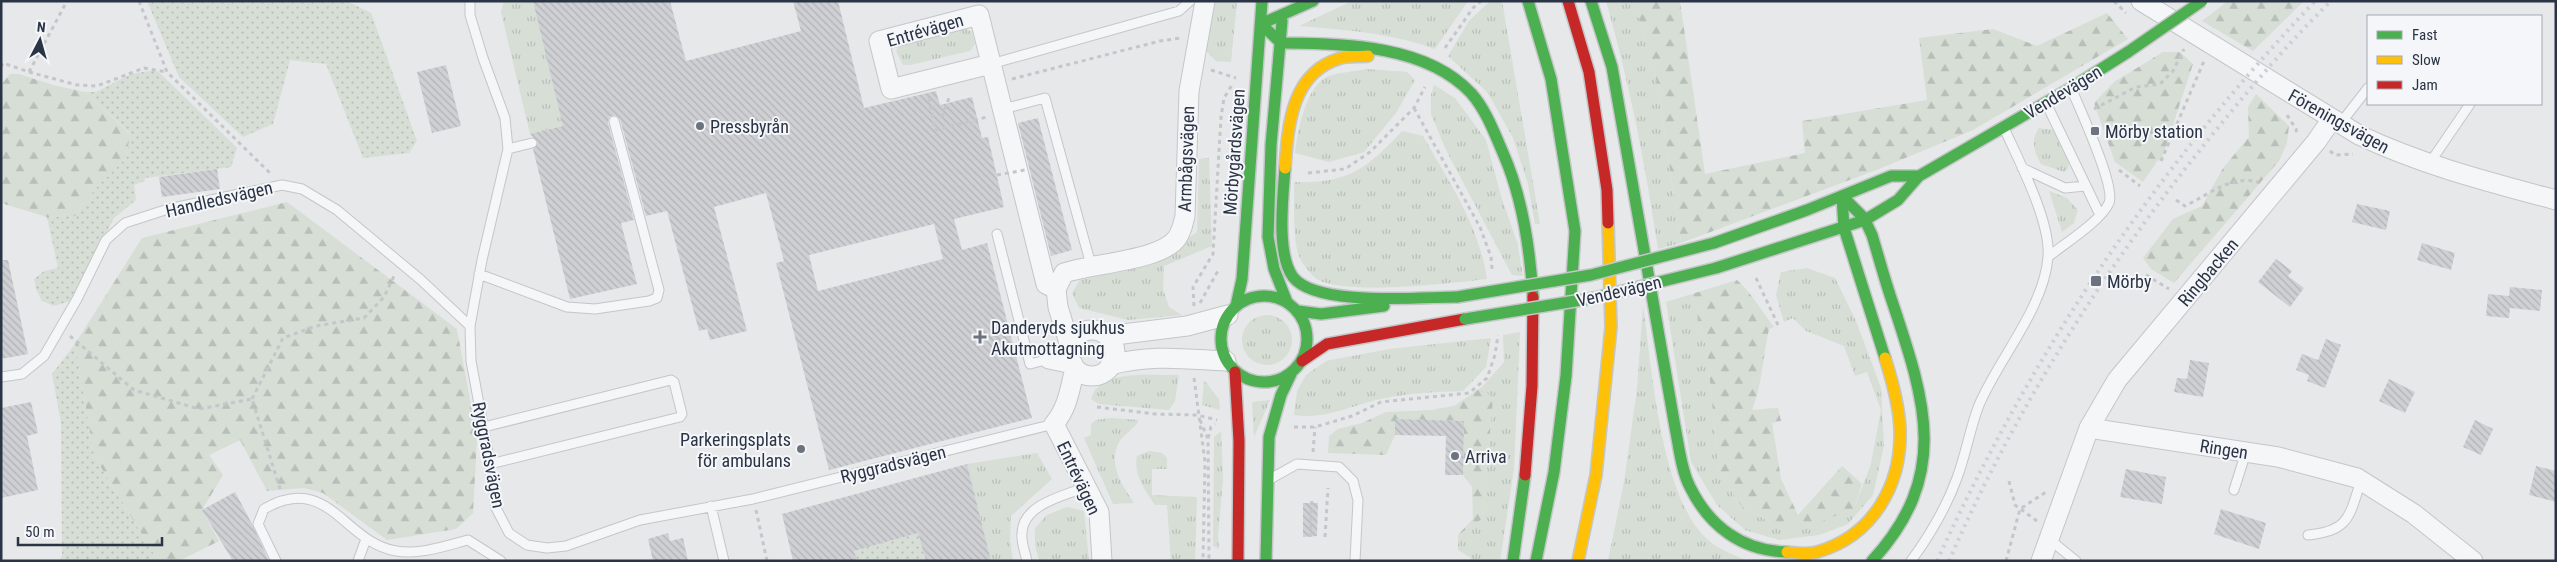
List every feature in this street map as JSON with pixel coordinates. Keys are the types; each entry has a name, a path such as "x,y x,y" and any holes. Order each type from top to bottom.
{"main road":[{"name":"Mörbygårdsvägen","path":"1232,310 1242,279 1262,1"},
{"name":"Mörbygårdsvägen","path":"1284,1 1272,145 1268,237 1274,269 1287,302"},
{"path":"1313,1 1261,24 1281,43 1372,46 1425,63 1460,83 1482,106 1503,149 1518,192 1529,251 1535,348 1524,508 1513,561"},
{"path":"1528,1 1551,79 1575,231 1566,376 1554,472 1536,561"},
{"path":"1568,1 1589,72 1607,190 1611,327 1596,475 1578,561"},
{"path":"1591,1 1612,67 1676,427 1689,486 1710,518 1733,539 1772,552 1816,553 1854,535 1879,510 1895,475 1900,429 1893,385 1844,228 1842,196"},
{"name":"Vendevägen","path":"1302,361 1327,344 1594,298 1716,268 1865,220 1898,200 1919,176 2071,88 2128,52 2202,1"},
{"path":"1397,54 1341,58 1321,67 1307,80 1295,98 1288,122 1282,213 1285,255 1294,277 1307,289 1335,298 1457,297"},
{"name":"Vendevägen","path":"1298,311 1321,314 1457,297 1591,275 1714,243 1891,176 1919,176"},
{"path":"1842,196 1865,220 1910,360 1922,407 1925,434 1924,460 1908,514 1893,540 1872,561"},
{"path":"1238,561 1239,441 1230,367 1221,348 1221,331 1232,310 1256,297 1272,297 1287,302 1298,311 1305,325 1308,342 1302,361 1291,374 1281,395 1269,437 1266,561"},
{"path":"1230,367 1248,380 1271,382 1291,374"}],"street":[{"name":"Armbågsvägen","path":"1056,289 1064,273 1091,265 1143,256 1167,247 1177,239 1185,216 1188,91 1200,35 1204,1"},
{"name":"Föreningsvägen","path":"2141,1 2336,122 2391,151 2429,164 2556,200"},
{"name":"Entrévägen","path":"991,64 891,89 879,41 979,15 1046,284 1056,289"},
{"name":"Ringbacken","path":"2089,428 2117,380 2316,142 2336,122"},
{"path":"1056,289 1058,307 1076,360"},
{"path":"1076,360 1078,334 1187,326 1232,310"},
{"path":"1049,359 1076,360 1102,373 1110,365 1114,355 1114,348 1098,333 1063,318"},
{"path":"1110,365 1134,358 1174,357 1230,367"},
{"name":"Entrévägen","path":"1076,360 1068,399 1062,414 1054,424 1099,512 1102,561"},
{"path":"2040,561 2089,428"},
{"name":"Ringen","path":"2089,428 2278,457 2353,481 2414,514 2473,561"}],"lane":[{"name":"Ryggradsvägen","path":"470,1 470,15 483,58 505,118 508,149 479,274 470,326 471,360 484,426 496,508 509,533 527,545 547,548 566,546 640,520 753,499 1054,424"},
{"path":"991,64 1179,11 1190,1"},
{"path":"2048,257 2100,215 2109,203 2111,193 2071,88"},
{"path":"2336,122 2367,89"},
{"path":"1003,109 1045,98 1091,265"},
{"path":"2046,102 2100,215"},
{"path":"2429,164 2469,105"},
{"path":"479,274 567,308 595,309 649,301 657,298 659,290 614,121"},
{"path":"1911,561 1936,525 1947,502 1957,478 1979,406 1996,369 2030,311 2042,282 2048,257 2045,229 2022,168 2004,128"},
{"path":"508,149 532,143"},
{"path":"2022,168 2066,188 2085,186"},
{"name":"Handledsvägen","path":"1,377 22,374 44,356 106,240 125,223 168,209 282,184 302,189 337,210 401,263 470,326"},
{"path":"997,234 1030,364 1049,359"},
{"path":"484,426 672,380 682,414 680,417 490,464"},
{"path":"2234,490 2246,452"},
{"path":"1268,481 1297,464 1339,467 1353,481 1358,500 1355,561"},
{"path":"2308,535 2338,529 2348,518 2353,481"},
{"path":"1027,561 1022,533 1027,516 1046,503 1086,487"},
{"path":"276,561 258,524 264,509 294,498 312,500 337,513 366,539 396,551 427,551 468,540 501,561"},
{"path":"711,506 724,561"},
{"path":"358,561 366,539"},
{"path":"2049,539 2076,561"}],"path":[{"path":"29,72 67,1"},
{"path":"139,1 167,72 282,184"},
{"path":"1443,52 1473,8 1481,1"},
{"path":"996,83 1160,41 1200,35 1210,70 1236,78 1224,98 1221,117 1213,254 1193,287 1195,312"},
{"path":"2082,116 2136,86 2160,84 2173,71 2184,49"},
{"path":"2161,161 2204,61"},
{"path":"1,67 3,62 29,72 77,85 97,86 144,68 167,72"},
{"path":"1306,173 1345,169 1370,152 1414,108 1428,82"},
{"path":"942,117 950,95 959,92"},
{"path":"921,97 929,95 935,130 971,121"},
{"path":"997,175 1025,170"},
{"path":"2176,200 2185,206 2206,196 2224,183 2258,181 2263,184"},
{"path":"1747,258 1778,325"},
{"path":"284,501 252,399 283,338 316,326 364,318 384,297 401,263"},
{"path":"2146,274 2170,289"},
{"path":"60,328 134,390 199,408 252,399"},
{"path":"1194,378 1197,415 1205,462 1203,561"},
{"path":"1097,407 1155,414 1197,415 1220,421 1211,427 1208,439 1209,561"},
{"path":"1197,415 1208,439"},
{"path":"1313,453 1315,427"},
{"path":"2009,481 2015,505 2040,522"},
{"path":"1325,537 1328,488"},
{"path":"2006,561 2020,509 2051,489"},
{"path":"1310,537 1312,497"},
{"path":"753,499 767,561"}],"green space":[{"path":"147,1 347,1 371,13 417,141 409,153 363,158 326,64 290,60 273,124 243,137 179,77"},
{"path":"504,1 536,1 563,126 530,134 501,12"},
{"path":"1216,1 1237,1 1231,62 1216,61 1200,45"},
{"path":"1352,1 1468,1 1435,49 1385,36 1299,26"},
{"path":"1490,1 1502,1 1540,224 1535,224 1528,184 1513,138 1488,93 1448,56 1469,21"},
{"path":"1606,1 1634,1 1657,82 1681,243 1658,249 1636,124"},
{"path":"1634,1 1680,1 1705,174 1805,153 1802,121 1927,100 1919,38 1993,29 2037,46 2107,13 2128,39 1973,130 1879,169 1681,243 1657,82"},
{"path":"2228,1 2304,1 2253,51 2202,21"},
{"path":"964,28 972,32 975,44 970,51 903,65 896,51 900,44"},
{"path":"2163,52 2180,52 2193,64 2161,161 2158,160 2143,182 2115,162 2094,103 2114,82"},
{"path":"1366,69 1407,72 1415,80 1396,113 1364,152 1329,162 1295,153 1304,111 1313,90 1320,82 1332,75"},
{"path":"155,70 237,148 231,167 145,178 145,181 134,185 136,200 114,218 70,301 54,306 42,301 36,289 34,279 44,271 58,268 47,217 75,216 96,188 127,157 130,133 85,92 96,92 131,74"},
{"path":"10,74 19,74 53,85 85,92 130,134 127,157 96,188 75,216 47,217 1,203 1,85"},
{"path":"1434,85 1455,98 1486,140 1501,196 1517,242 1523,276 1512,275 1446,150 1431,114 1431,95"},
{"path":"2256,94 2289,126 2287,143 2279,161 2174,283 2151,269 2143,258 2173,219 2202,206 2223,168 2249,137 2248,107"},
{"path":"2039,128 2053,130 2069,163 2068,169 2064,172 2041,164 2034,146 2036,133"},
{"path":"1402,131 1423,136 1443,170 1470,222 1483,259 1487,279 1374,288 1331,284 1317,279 1302,262 1296,245 1294,182 1328,180 1355,172 1378,155"},
{"path":"1209,158 1212,246 1164,266 1163,289 1169,307 1182,315 1128,320 1079,308 1072,293 1080,280 1154,264 1197,232 1199,159"},
{"path":"2049,191 2067,198 2078,210 2074,223 2062,232"},
{"path":"287,202 457,329 477,438 473,513 456,529 387,540 323,493 304,488 267,491 240,440 209,455 223,475 202,510 219,541 179,561 158,561 94,456 75,344 142,238"},
{"path":"1807,268 1835,278 1856,321 1881,388 1884,445 1873,495 1848,524 1819,535 1779,540 1745,530 1717,505 1691,462 1666,302 1692,294 1707,351 1719,472 1741,506 1774,524 1854,509 1871,464 1881,410 1867,372 1855,376 1844,346 1806,331 1793,318 1784,322 1776,295 1781,272"},
{"path":"1737,280 1774,327 1769,329 1760,381 1752,410 1778,408 1781,421 1772,423 1781,479 1798,515 1842,466 1862,484 1854,509 1809,526 1774,524 1741,506 1719,472 1707,351 1692,294"},
{"path":"1643,306 1661,430 1669,464 1679,494 1692,520 1708,540 1748,561 1608,561 1624,482 1637,389"},
{"path":"1262,315 1272,315 1285,322 1292,335 1292,345 1285,358 1272,365 1262,365 1253,361 1246,354 1242,345 1242,335 1246,326 1253,319"},
{"path":"1520,332 1514,469 1500,561 1471,561 1471,558 1458,550 1458,535 1482,519 1493,400 1482,387 1504,362 1503,335"},
{"path":"1491,338 1486,367 1463,391 1395,396 1340,411 1306,416 1294,415 1297,391 1306,375 1326,361 1389,349"},
{"path":"75,344 94,456 158,561 59,561 62,556 61,422 52,374"},
{"path":"1142,375 1179,375 1175,401 1169,410 1099,404 1091,399 1096,389 1105,382 1116,378"},
{"path":"1204,380 1219,399 1220,410 1202,405"},
{"path":"1482,387 1493,400 1482,519 1458,535 1473,519 1472,487 1463,475 1464,421 1396,419 1395,435 1386,455 1328,453 1329,436 1338,429 1362,423 1386,412 1432,410 1454,406"},
{"path":"1270,400 1254,437 1252,402"},
{"path":"1111,418 1139,420 1122,438 1115,452 1118,475 1134,503 1113,504 1084,438 1091,435 1091,424 1096,420"},
{"path":"1221,431 1223,479 1218,536 1219,549 1213,546 1214,437"},
{"path":"1149,451 1162,453 1167,458 1167,469 1152,469 1152,495 1197,497 1195,561 1171,561 1167,505 1155,505 1138,476 1137,456"},
{"path":"1037,453 1052,479 1011,516 1010,541 1013,561 991,561 967,464"},
{"path":"1067,507 1084,511 1089,561 1039,561 1035,545 1035,528 1047,515"},
{"path":"918,533 926,561 857,561 854,551"}],"building":[{"path":"533,1 670,1 686,61 801,31 793,1 838,1 864,108 936,91 940,105 972,97 982,138 988,137 1004,207 954,219 962,250 987,243 1032,418 829,470 776,263 784,261 766,193 714,207 747,331 710,340 707,329 699,331 667,211 646,216 620,119 615,115 609,117 608,123 634,220 621,223 637,284 570,299 533,149 538,142 530,134 563,126","holes":["934,224 943,259 818,291 809,255"]},
{"path":"446,65 461,126 432,133 417,72"},
{"path":"1038,118 1072,250 1051,256 1018,123"},
{"path":"217,169 220,189 162,197 159,177"},
{"path":"2357,204 2390,211 2386,230 2352,222"},
{"path":"2422,243 2455,253 2451,270 2417,260"},
{"path":"2276,259 2292,271 2288,276 2304,288 2290,307 2258,282"},
{"path":"1,260 8,260 28,354 1,359"},
{"path":"2510,287 2542,290 2540,311 2510,308 2509,318 2486,316 2488,294 2509,296"},
{"path":"2326,339 2341,345 2325,388 2307,381 2309,375 2296,370 2302,354 2318,360"},
{"path":"2190,360 2209,363 2203,397 2174,392 2177,378 2187,379"},
{"path":"2389,379 2415,392 2405,413 2379,401"},
{"path":"31,402 38,433 27,436 38,490 1,498 1,408"},
{"name":"Arriva","path":"1395,419 1464,421 1463,475 1445,475 1446,436 1395,435"},
{"path":"2475,420 2493,429 2481,455 2463,447"},
{"path":"967,464 991,561 926,561 918,533 854,551 857,561 793,561 782,514"},
{"path":"2536,466 2556,471 2556,502 2529,495"},
{"path":"2126,469 2166,477 2162,504 2120,497"},
{"path":"235,492 269,561 233,561 202,510"},
{"path":"1303,503 1318,503 1317,536 1303,537"},
{"path":"2221,509 2266,523 2259,549 2214,534"},
{"path":"668,533 670,541 683,538 688,561 653,561 648,539"}],"railway":[{"path":"1937,561 2015,407 2057,335 2102,265 2150,197 2202,131 2257,65 2315,1"},
{"path":"1949,561 2003,449 2064,342 2098,290 2170,189 2237,104 2331,1"}],"traffic: fast":[{"path":"1236,306 1242,279 1262,1"},
{"path":"1313,1 1261,24 1281,43 1356,46 1407,56 1430,65 1452,77 1471,93 1493,129 1516,188 1530,260 1533,297"},
{"path":"1528,1 1551,79 1575,231 1566,376 1554,472 1536,561"},
{"path":"1591,1 1612,67 1682,466 1698,501 1717,524 1729,534 1756,547 1771,551 1787,552"},
{"path":"2128,52 2202,1"},
{"path":"1282,21 1271,145 1268,237 1274,269 1287,302"},
{"path":"1716,268 1865,220 1898,200 1919,176 2071,88 2128,52"},
{"path":"1285,168 1282,240 1284,254 1293,277 1305,286 1323,293 1345,297 1395,299 1457,297"},
{"path":"1714,243 1807,210 1891,176 1919,176"},
{"path":"1842,196 1844,228 1885,358"},
{"path":"1842,196 1864,218 1872,235 1915,374 1924,438 1922,468 1913,499 1897,530 1872,561"},
{"path":"1457,297 1591,275 1714,243"},
{"path":"1465,319 1594,298 1716,268"},
{"path":"1264,296 1280,299 1288,303 1300,315 1304,323 1307,339 1304,355 1300,363 1288,375 1280,379 1264,382 1248,379 1240,375 1228,363 1224,355 1221,339 1224,323 1228,315 1240,303 1248,299 1264,296"},
{"path":"1298,311 1321,314 1384,306"},
{"path":"1266,561 1269,437 1281,395 1291,374"},
{"path":"1513,561 1525,475"}],"traffic: slow":[{"path":"1285,168 1291,118 1295,102 1302,88 1312,75 1324,65 1341,58 1368,56"},
{"path":"1578,561 1596,475 1611,327 1608,223"},
{"path":"1787,552 1813,553 1837,544 1854,534 1880,506 1896,470 1900,429 1897,402 1885,358"}],"traffic: jam":[{"path":"1568,1 1589,72 1607,190 1608,223"},
{"path":"1525,475 1532,386 1533,297"},
{"path":"1302,361 1327,344 1465,319"},
{"path":"1235,372 1239,441 1238,561"}],"place":[{"name":"Pressbyrån","path":"700,126"},
{"name":"Mörby station","path":"2095,131"},
{"name":"Mörby","path":"2096,281"},
{"name":"Danderyds sjukhus Akutmottagning","path":"980,337"},
{"name":"Parkeringsplats för ambulans","path":"801,449"},
{"name":"Arriva","path":"1455,456"}]}
